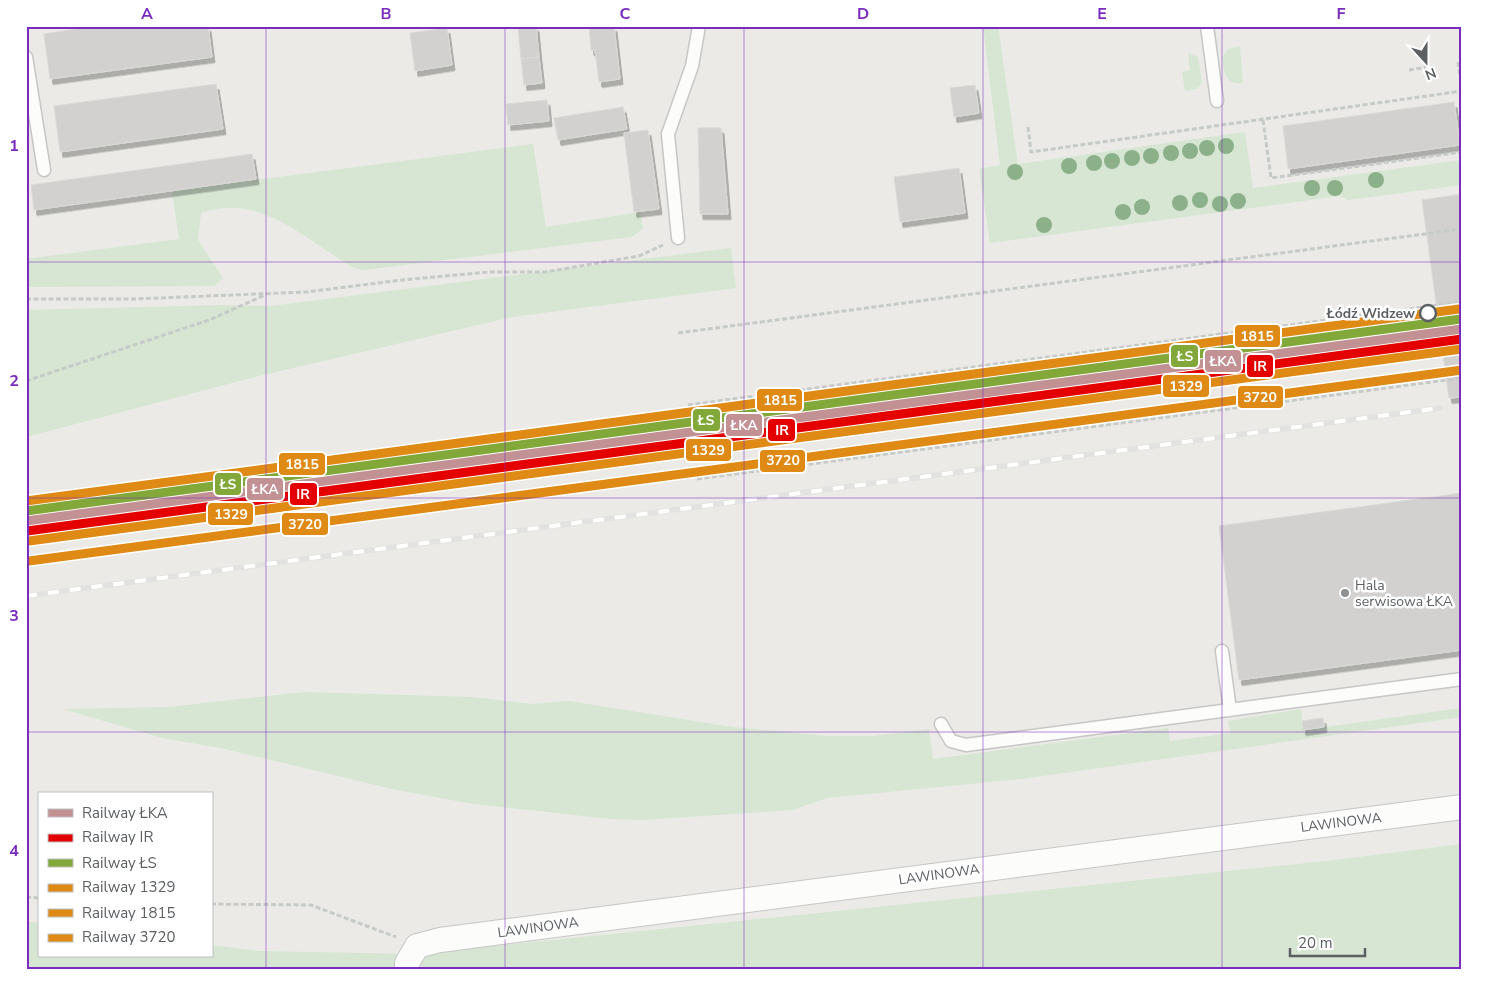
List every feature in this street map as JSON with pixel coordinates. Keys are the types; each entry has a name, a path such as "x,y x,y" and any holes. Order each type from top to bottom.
{"street":[{"name":"LAWINOWA","path":"418,946 440,940 479,934 1462,806"},
{"path":"407,969 407,962 418,946"}],"lane":[{"path":"678,238 668,134 692,66 699,26"},
{"path":"1207,26 1217,101"},
{"path":"26,57 44,170"},
{"path":"1222,651 1230,710"},
{"path":"941,724 951,741 966,745 1462,679"}],"path":[{"path":"1028,127 1031,152 1462,90 1458,62"},
{"path":"1409,70 1427,67"},
{"path":"1263,120 1271,178 1462,152"},
{"path":"678,333 1462,229"},
{"path":"26,299 134,299 268,294 306,292 489,272 545,272 639,256 678,238"},
{"path":"26,381 208,320 268,294"},
{"path":"688,405 1462,302"},
{"path":"697,480 1462,378"},
{"path":"212,904 311,905 418,946"}],"green space":[{"path":"983,26 998,26 1018,164 1245,132 1253,188 1462,160 1462,185 1348,200 1340,196 990,243 979,169 1000,165"},
{"path":"1240,46 1243,83 1237,83 1229,80 1226,76 1223,67 1223,56 1228,49"},
{"path":"1188,53 1198,57 1202,82 1197,89 1185,91 1182,72 1190,70"},
{"path":"533,144 546,227 640,212 643,228 632,237 364,270 354,268 282,222 244,209 223,208 201,213 198,240 223,278 214,286 26,287 26,259 179,239 172,191"},
{"path":"731,248 736,288 512,317 259,376 26,437 26,310 221,305 271,306"},
{"path":"304,692 472,697 532,704 569,701 732,727 828,736 873,736 929,729 933,759 1168,728 1170,741 1231,733 1228,721 1301,709 1303,730 1462,708 1462,717 1021,779 827,798 793,810 642,820 611,819 473,804 392,789 221,748 162,738 63,709 168,707"},
{"path":"1462,844 1462,969 26,969 26,921 38,923 38,958 212,958 212,945 258,951 416,954 1327,861"}],"building":[{"path":"96,26 208,26 212,57 50,79 44,34"},
{"path":"518,26 536,26 539,57 521,59"},
{"path":"589,26 614,26 620,79 599,82 595,50 591,50"},
{"path":"447,28 452,65 415,71 410,33"},
{"path":"539,57 542,83 524,85 521,59"},
{"path":"216,84 223,129 60,152 54,106"},
{"path":"975,85 979,113 954,117 950,88"},
{"path":"547,100 549,121 508,125 506,104"},
{"path":"1454,102 1460,145 1288,169 1283,126"},
{"path":"623,107 627,129 558,140 554,118"},
{"path":"698,128 721,128 728,214 700,214"},
{"path":"648,130 659,209 634,212 624,133"},
{"path":"252,154 256,179 34,210 31,185"},
{"path":"959,168 965,213 900,222 894,177"},
{"path":"1462,194 1462,397 1449,398 1422,200"},
{"name":"Hala serwisowa ŁKA","path":"1462,493 1462,650 1239,680 1219,526"},
{"path":"1323,718 1324,727 1303,730 1302,721"}],"railway":[{"path":"26,596 1440,408"}],"rail line":[{"name":"1815","path":"26,501 1459,309"},
{"name":"ŁS","path":"26,511 1461,319"},
{"name":"ŁKA","path":"26,521 1462,329"},
{"name":"IR","path":"27,531 1462,339"},
{"name":"1329","path":"29,541 1462,349"},
{"name":"3720","path":"29,561 1462,370"}],"place":[{"name":"Łódź Widzew","path":"1428,313"},
{"name":"Hala serwisowa ŁKA","path":"1345,593"}]}
